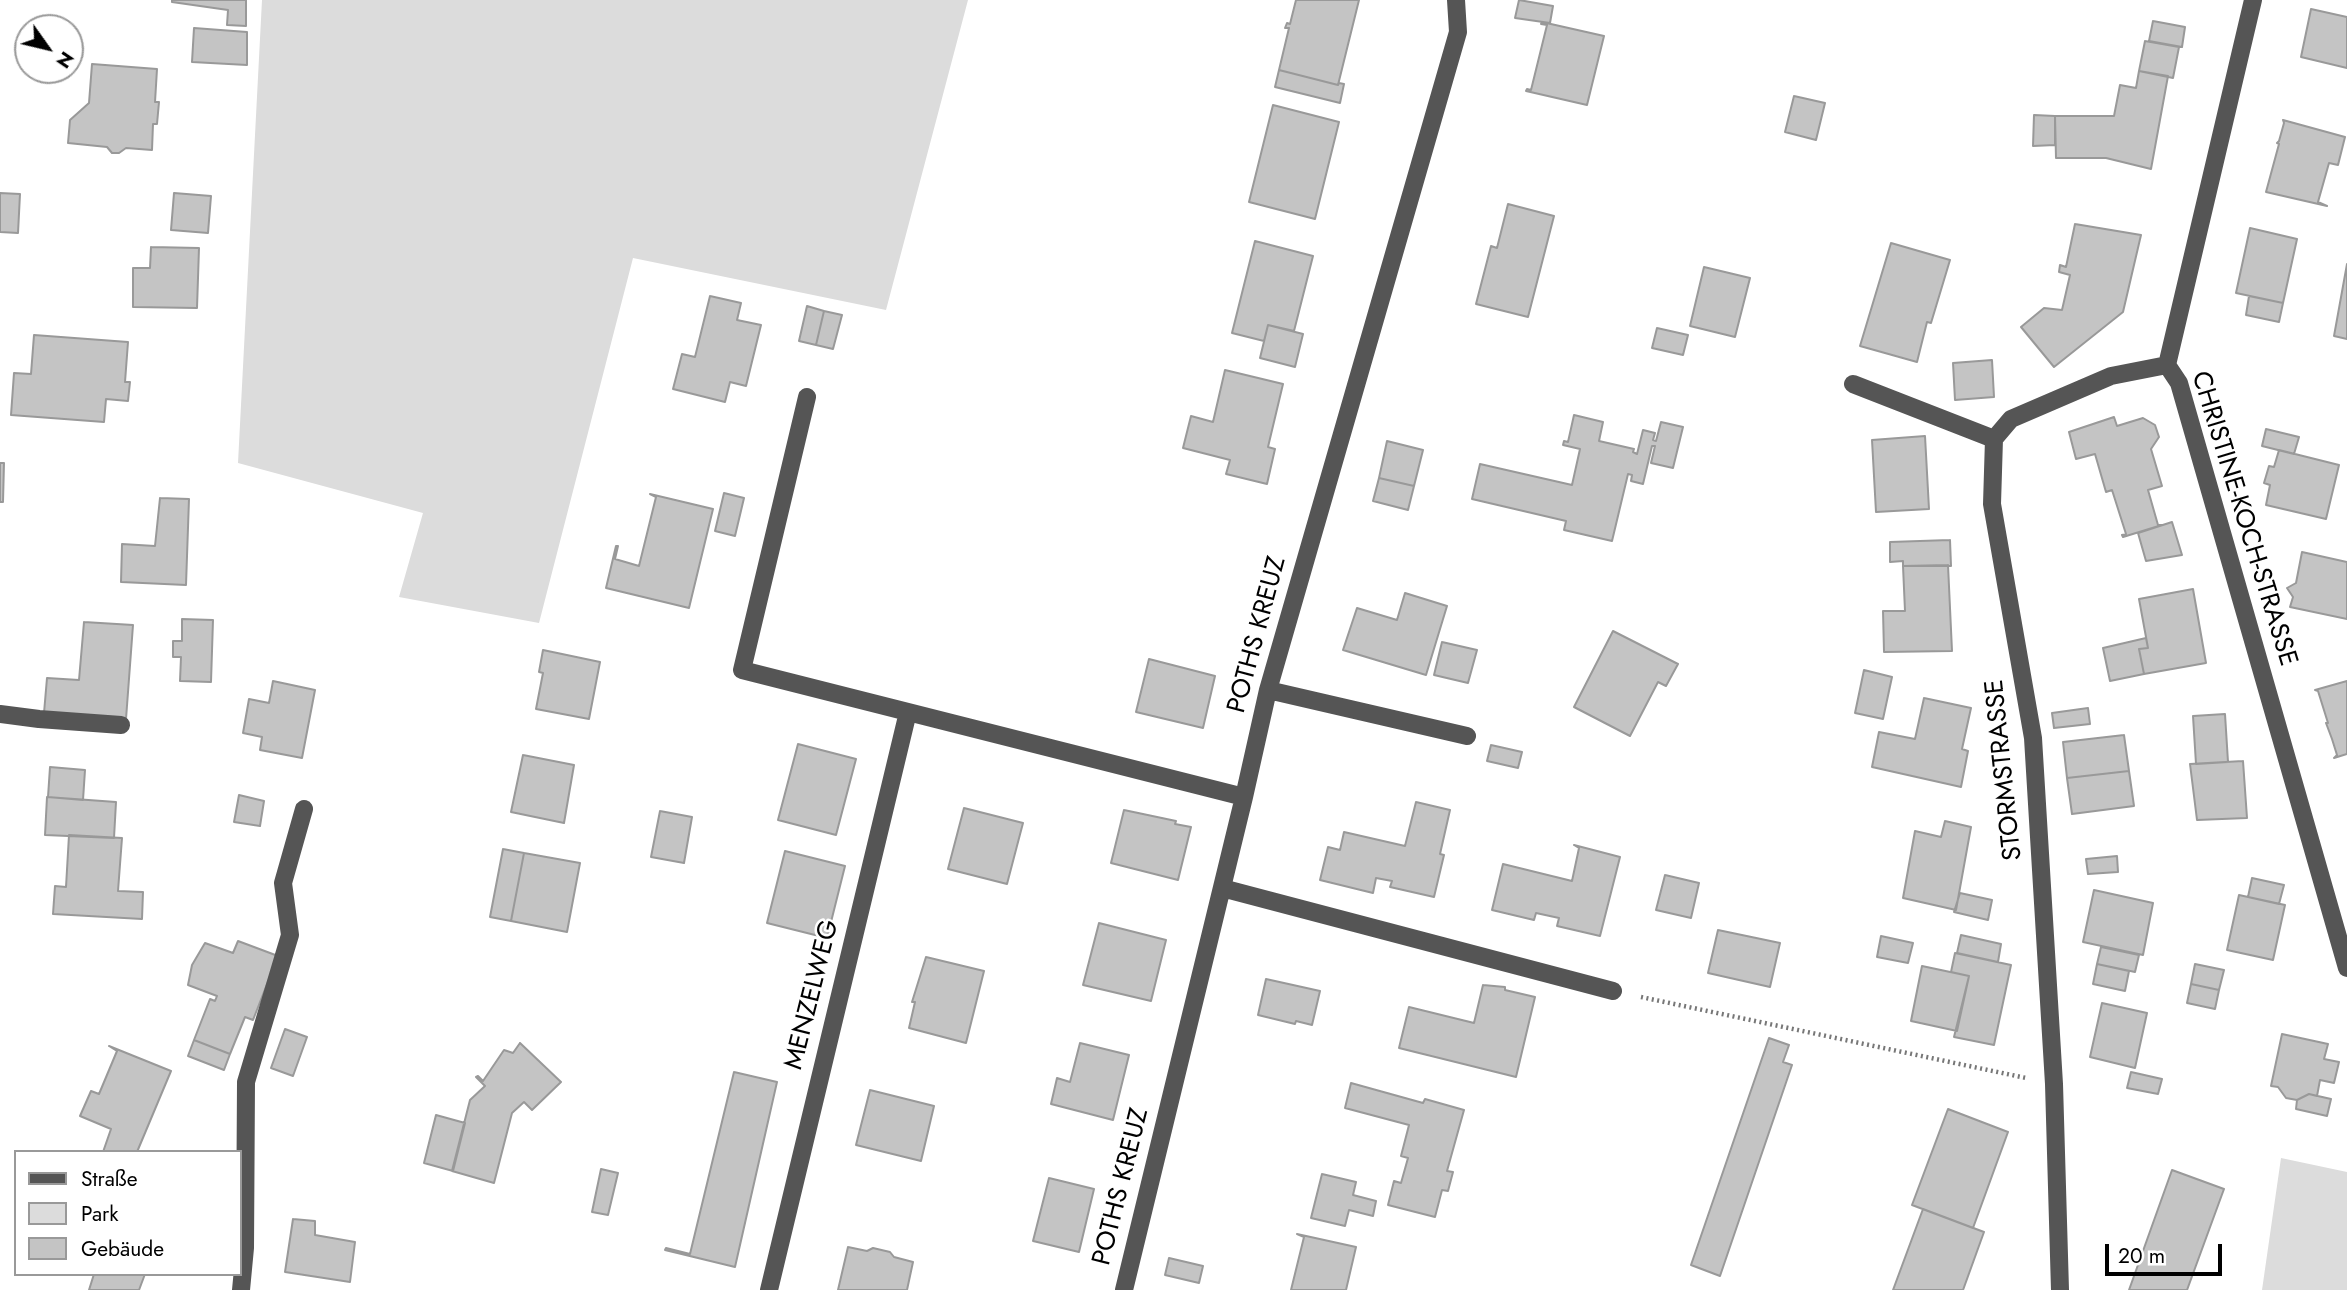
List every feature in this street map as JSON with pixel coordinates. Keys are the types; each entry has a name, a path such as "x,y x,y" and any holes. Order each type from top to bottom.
{"street":[{"name":"POTHS KREUZ","path":"1124,1290 1268,690 1458,32 1456,0"},
{"name":"CHRISTINE-KOCH-STRASSE","path":"2253,0 2167,365 2179,383 2347,968"},
{"path":"1853,384 1994,439 2011,419 2111,376 2167,365"},
{"path":"807,397 742,670 1244,797"},
{"name":"STORMSTRASSE","path":"1994,439 1992,504 2033,738 2054,1084 2060,1290"},
{"path":"1268,690 1467,736"},
{"name":"MENZELWEG","path":"769,1290 908,712"},
{"path":"0,713 39,719 121,725"},
{"path":"241,1290 245,1248 246,1082 290,935 283,883 304,809"},
{"path":"1222,888 1613,991"}],"path":[{"path":"1613,991 2054,1084"}],"green space":[{"path":"262,0 968,0 886,310 633,258 539,623 399,597 423,513 238,463"},
{"path":"2281,1158 2347,1172 2347,1290 2262,1290"}],"building":[{"path":"172,0 246,0 246,26 227,25 228,10"},
{"path":"1296,0 1359,0 1338,85 1279,70 1289,28 1285,28 1287,23 1290,24"},
{"path":"1519,0 1553,6 1550,23 1515,18"},
{"path":"2311,9 2347,17 2347,68 2301,57"},
{"path":"2153,21 2185,27 2182,47 2149,41"},
{"path":"1542,22 1604,36 1587,105 1526,91 1531,90 1547,25 1541,24"},
{"path":"194,28 247,32 247,65 192,62"},
{"path":"2145,41 2179,47 2173,78 2139,71"},
{"path":"92,64 157,69 155,102 159,102 157,124 153,124 152,150 126,148 119,153 112,153 107,147 68,143 70,120 89,103"},
{"path":"1279,70 1338,85 1344,84 1340,103 1275,87"},
{"path":"2139,71 2168,76 2151,169 2106,158 2056,158 2055,116 2114,116 2120,85 2136,88"},
{"path":"1794,96 1825,103 1816,140 1785,132"},
{"path":"1273,105 1339,122 1315,219 1249,202"},
{"path":"2034,115 2055,116 2055,145 2033,146"},
{"path":"2283,120 2345,137 2338,165 2329,163 2318,202 2327,206 2266,192"},
{"path":"0,193 20,194 18,233 0,232"},
{"path":"174,193 211,196 208,233 171,230"},
{"path":"1508,204 1554,216 1528,317 1476,304 1491,246 1497,248"},
{"path":"2075,224 2141,235 2123,312 2054,367 2021,327 2044,308 2062,310 2070,275 2059,272 2060,265 2066,267"},
{"path":"2250,228 2297,239 2283,303 2236,293"},
{"path":"1255,241 1313,256 1294,331 1268,325 1264,341 1232,333"},
{"path":"1891,243 1950,260 1931,323 1927,322 1917,362 1860,346"},
{"path":"151,247 199,248 197,308 133,307 133,268 150,268"},
{"path":"2347,264 2347,339 2334,336"},
{"path":"1704,267 1750,278 1735,337 1690,326"},
{"path":"710,296 741,303 737,320 761,325 746,386 730,382 725,402 673,389 682,354 695,357"},
{"path":"2249,296 2283,303 2279,322 2246,315"},
{"path":"807,306 824,311 816,345 799,341"},
{"path":"824,311 842,315 833,349 816,345"},
{"path":"1268,325 1303,334 1295,367 1260,358"},
{"path":"1657,328 1688,335 1683,355 1652,348"},
{"path":"34,335 128,342 125,382 130,382 128,401 106,399 104,422 11,415 14,373 31,374"},
{"path":"1992,360 1994,397 1955,400 1953,363"},
{"path":"1225,370 1283,384 1268,447 1275,449 1267,484 1226,474 1230,460 1183,448 1191,416 1213,422"},
{"path":"1574,415 1603,422 1599,441 1634,449 1633,452 1637,454 1643,430 1655,433 1653,440 1656,441 1661,422 1683,427 1673,468 1651,463 1655,446 1652,446 1643,484 1631,481 1632,475 1628,474 1612,541 1564,530 1566,521 1472,499 1480,464 1572,485 1580,449 1563,445 1564,441 1568,442"},
{"path":"2114,417 2117,426 2143,418 2155,425 2159,437 2151,449 2162,486 2148,490 2158,525 2162,525 2123,537 2122,535 2126,534 2112,490 2106,492 2095,454 2076,459 2069,432"},
{"path":"2266,429 2299,437 2294,454 2262,446"},
{"path":"1925,436 1929,509 1876,512 1872,440"},
{"path":"1387,441 1423,450 1414,486 1379,478"},
{"path":"2279,450 2339,465 2326,519 2266,505 2270,485 2264,483 2269,466 2274,467"},
{"path":"0,463 4,463 3,502 0,502"},
{"path":"1379,478 1414,486 1408,510 1373,501"},
{"path":"724,493 744,498 735,536 715,531"},
{"path":"650,494 713,509 689,608 606,588 616,546 615,559 639,566 656,497"},
{"path":"160,498 189,499 186,585 121,582 122,544 155,546"},
{"path":"2172,522 2182,555 2146,561 2138,533"},
{"path":"1950,540 1951,566 1903,566 1903,561 1890,562 1890,542"},
{"path":"2302,552 2347,562 2347,619 2290,607 2293,597 2287,588 2296,583"},
{"path":"1948,565 1952,651 1884,652 1883,611 1905,611 1903,566"},
{"path":"2193,589 2206,663 2144,674 2139,649 2148,648 2139,599"},
{"path":"1405,593 1447,606 1426,675 1343,650 1357,608 1397,620"},
{"path":"182,619 213,620 211,682 180,681 181,657 173,657 173,641 182,641"},
{"path":"84,622 133,625 126,719 44,713 47,678 79,680"},
{"path":"1613,631 1678,664 1666,686 1658,682 1630,736 1574,707"},
{"path":"2146,638 2148,648 2139,649 2144,674 2110,681 2103,648"},
{"path":"1442,642 1477,650 1468,683 1434,675"},
{"path":"543,650 600,662 589,719 536,709 543,673 539,672"},
{"path":"1149,659 1215,676 1203,728 1136,712"},
{"path":"1864,670 1892,677 1883,719 1855,713"},
{"path":"273,681 315,690 302,758 260,750 262,737 243,733 249,699 269,703"},
{"path":"2347,681 2347,754 2334,758 2337,755 2318,691 2315,690"},
{"path":"1924,698 1971,708 1962,749 1968,751 1961,787 1872,767 1879,732 1915,739"},
{"path":"2088,708 2090,724 2054,728 2052,713"},
{"path":"2225,714 2228,762 2196,764 2193,716"},
{"path":"2124,735 2129,771 2067,778 2063,742"},
{"path":"798,744 856,759 836,835 778,820"},
{"path":"1491,745 1522,752 1518,768 1487,761"},
{"path":"523,755 574,765 564,823 511,812"},
{"path":"2243,761 2247,818 2197,820 2190,764"},
{"path":"50,767 85,770 83,800 48,797"},
{"path":"2129,771 2134,806 2072,814 2067,778"},
{"path":"239,795 264,801 260,826 234,822"},
{"path":"47,797 116,802 114,838 45,835"},
{"path":"1416,802 1450,810 1440,854 1444,855 1434,897 1390,887 1392,881 1376,878 1373,893 1320,880 1328,847 1340,850 1344,832 1405,846"},
{"path":"964,808 1023,823 1007,884 948,869"},
{"path":"1124,810 1176,821 1175,824 1191,827 1178,880 1111,863"},
{"path":"660,811 692,817 684,863 651,857"},
{"path":"1945,821 1971,827 1956,910 1903,898 1915,831 1941,837"},
{"path":"69,835 122,838 118,891 143,892 142,919 53,914 55,886 66,887"},
{"path":"1574,845 1620,857 1600,936 1557,926 1559,918 1536,913 1534,920 1492,910 1503,864 1572,881 1579,848"},
{"path":"503,849 524,853 511,921 490,917"},
{"path":"785,851 845,866 827,938 767,923"},
{"path":"524,853 580,863 567,932 511,921"},
{"path":"2117,856 2118,872 2088,874 2086,859"},
{"path":"1665,875 1699,883 1691,918 1656,910"},
{"path":"2252,878 2284,885 2279,904 2248,897"},
{"path":"2094,890 2153,903 2143,955 2083,942"},
{"path":"1960,893 1992,900 1988,920 1954,912"},
{"path":"2239,895 2285,905 2273,960 2227,950"},
{"path":"1099,923 1166,940 1151,1001 1083,985"},
{"path":"1718,930 1780,943 1770,987 1708,973"},
{"path":"1961,935 2001,944 1998,962 1957,953"},
{"path":"1881,936 1913,943 1908,963 1877,957"},
{"path":"238,941 278,956 253,1020 245,1017 230,1054 194,1040 210,999 215,1001 217,996 188,985 192,965 205,943 233,953"},
{"path":"2101,947 2139,955 2135,972 2097,964"},
{"path":"1955,953 2011,965 1994,1045 1954,1037 1969,976 1951,972"},
{"path":"926,957 984,971 966,1043 909,1028 915,1002 912,1002"},
{"path":"2097,964 2129,971 2125,991 2093,984"},
{"path":"2195,964 2224,970 2219,990 2191,984"},
{"path":"1922,966 1969,976 1957,1031 1911,1021"},
{"path":"1266,979 1320,991 1312,1025 1296,1021 1295,1024 1258,1015"},
{"path":"2191,984 2219,990 2215,1009 2187,1003"},
{"path":"1483,985 1505,987 1505,990 1535,997 1516,1077 1399,1048 1409,1007 1474,1023"},
{"path":"2102,1003 2147,1013 2135,1068 2090,1057"},
{"path":"285,1029 307,1037 293,1076 271,1068"},
{"path":"2282,1034 2328,1044 2324,1059 2339,1062 2334,1083 2320,1080 2317,1096 2309,1094 2297,1100 2286,1098 2278,1087 2271,1086"},
{"path":"1769,1038 1789,1045 1783,1062 1792,1065 1720,1276 1691,1265"},
{"path":"194,1040 230,1054 224,1070 188,1056"},
{"path":"520,1043 561,1082 532,1110 524,1102 512,1113 494,1183 452,1171 470,1100 485,1086 476,1077 483,1081 504,1050 513,1053"},
{"path":"1080,1043 1129,1055 1113,1120 1051,1104 1057,1078 1070,1082"},
{"path":"109,1046 171,1071 138,1150 104,1150 111,1129 80,1116 91,1091 99,1094 117,1051"},
{"path":"734,1072 777,1082 735,1267 665,1250 666,1248 690,1254"},
{"path":"2131,1072 2162,1079 2158,1094 2127,1088"},
{"path":"1351,1083 1423,1103 1425,1099 1464,1110 1447,1171 1453,1172 1448,1191 1442,1190 1435,1217 1388,1205 1394,1181 1401,1183 1408,1158 1401,1156 1409,1125 1345,1108"},
{"path":"870,1090 934,1106 921,1161 856,1145"},
{"path":"2309,1094 2331,1099 2327,1116 2296,1109 2297,1100"},
{"path":"1948,1109 2008,1132 1973,1228 1912,1205"},
{"path":"436,1115 465,1123 453,1171 424,1163"},
{"path":"601,1169 618,1173 608,1215 592,1212"},
{"path":"2172,1170 2224,1189 2187,1290 2129,1290"},
{"path":"1322,1174 1356,1182 1353,1195 1376,1201 1373,1216 1349,1210 1345,1226 1311,1218"},
{"path":"1049,1178 1094,1189 1079,1252 1033,1241"},
{"path":"1923,1209 1984,1232 1963,1290 1893,1290"},
{"path":"293,1219 315,1221 315,1235 355,1242 350,1282 285,1272"},
{"path":"1297,1234 1356,1247 1346,1290 1291,1290 1304,1237"},
{"path":"848,1247 867,1251 873,1248 913,1262 907,1290 838,1290"},
{"path":"1169,1258 1203,1266 1199,1283 1165,1275"},
{"path":"93,1276 144,1276 139,1290 89,1290"}]}
